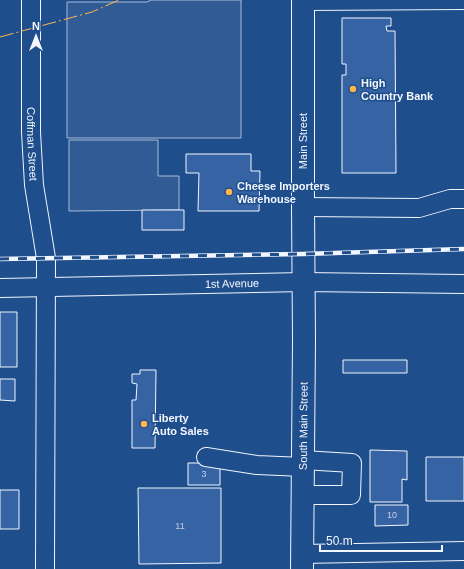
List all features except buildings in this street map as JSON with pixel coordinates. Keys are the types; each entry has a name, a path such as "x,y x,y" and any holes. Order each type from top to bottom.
{"highway":[{"name":"Main Street","path":"303,0 304,282"},
{"name":"South Main Street","path":"302,562 304,282"}],"street":[{"name":"Coffman Street","path":"31,0 31,132 34,185 46,258 45,569"},
{"path":"303,0 464,0"},
{"path":"303,207 419,208 450,199 464,199"},
{"name":"1st Avenue","path":"0,288 304,282 464,284"},
{"path":"206,457 257,465 352,463 350,495 303,495"},
{"path":"302,562 464,551"}],"shaded area":[{"path":"151,0 241,0 241,138 67,138 67,2 147,2"},
{"path":"69,140 158,140 158,176 179,176 179,210 69,211"}],"railway":[{"path":"0,259 303,254 464,249"}],"power":[{"path":"0,37 92,12 119,0"}],"place":[{"name":"High Country Bank","path":"353,89"},
{"name":"Cheese Importers Warehouse","path":"229,192"},
{"name":"Liberty Auto Sales","path":"144,424"}]}
